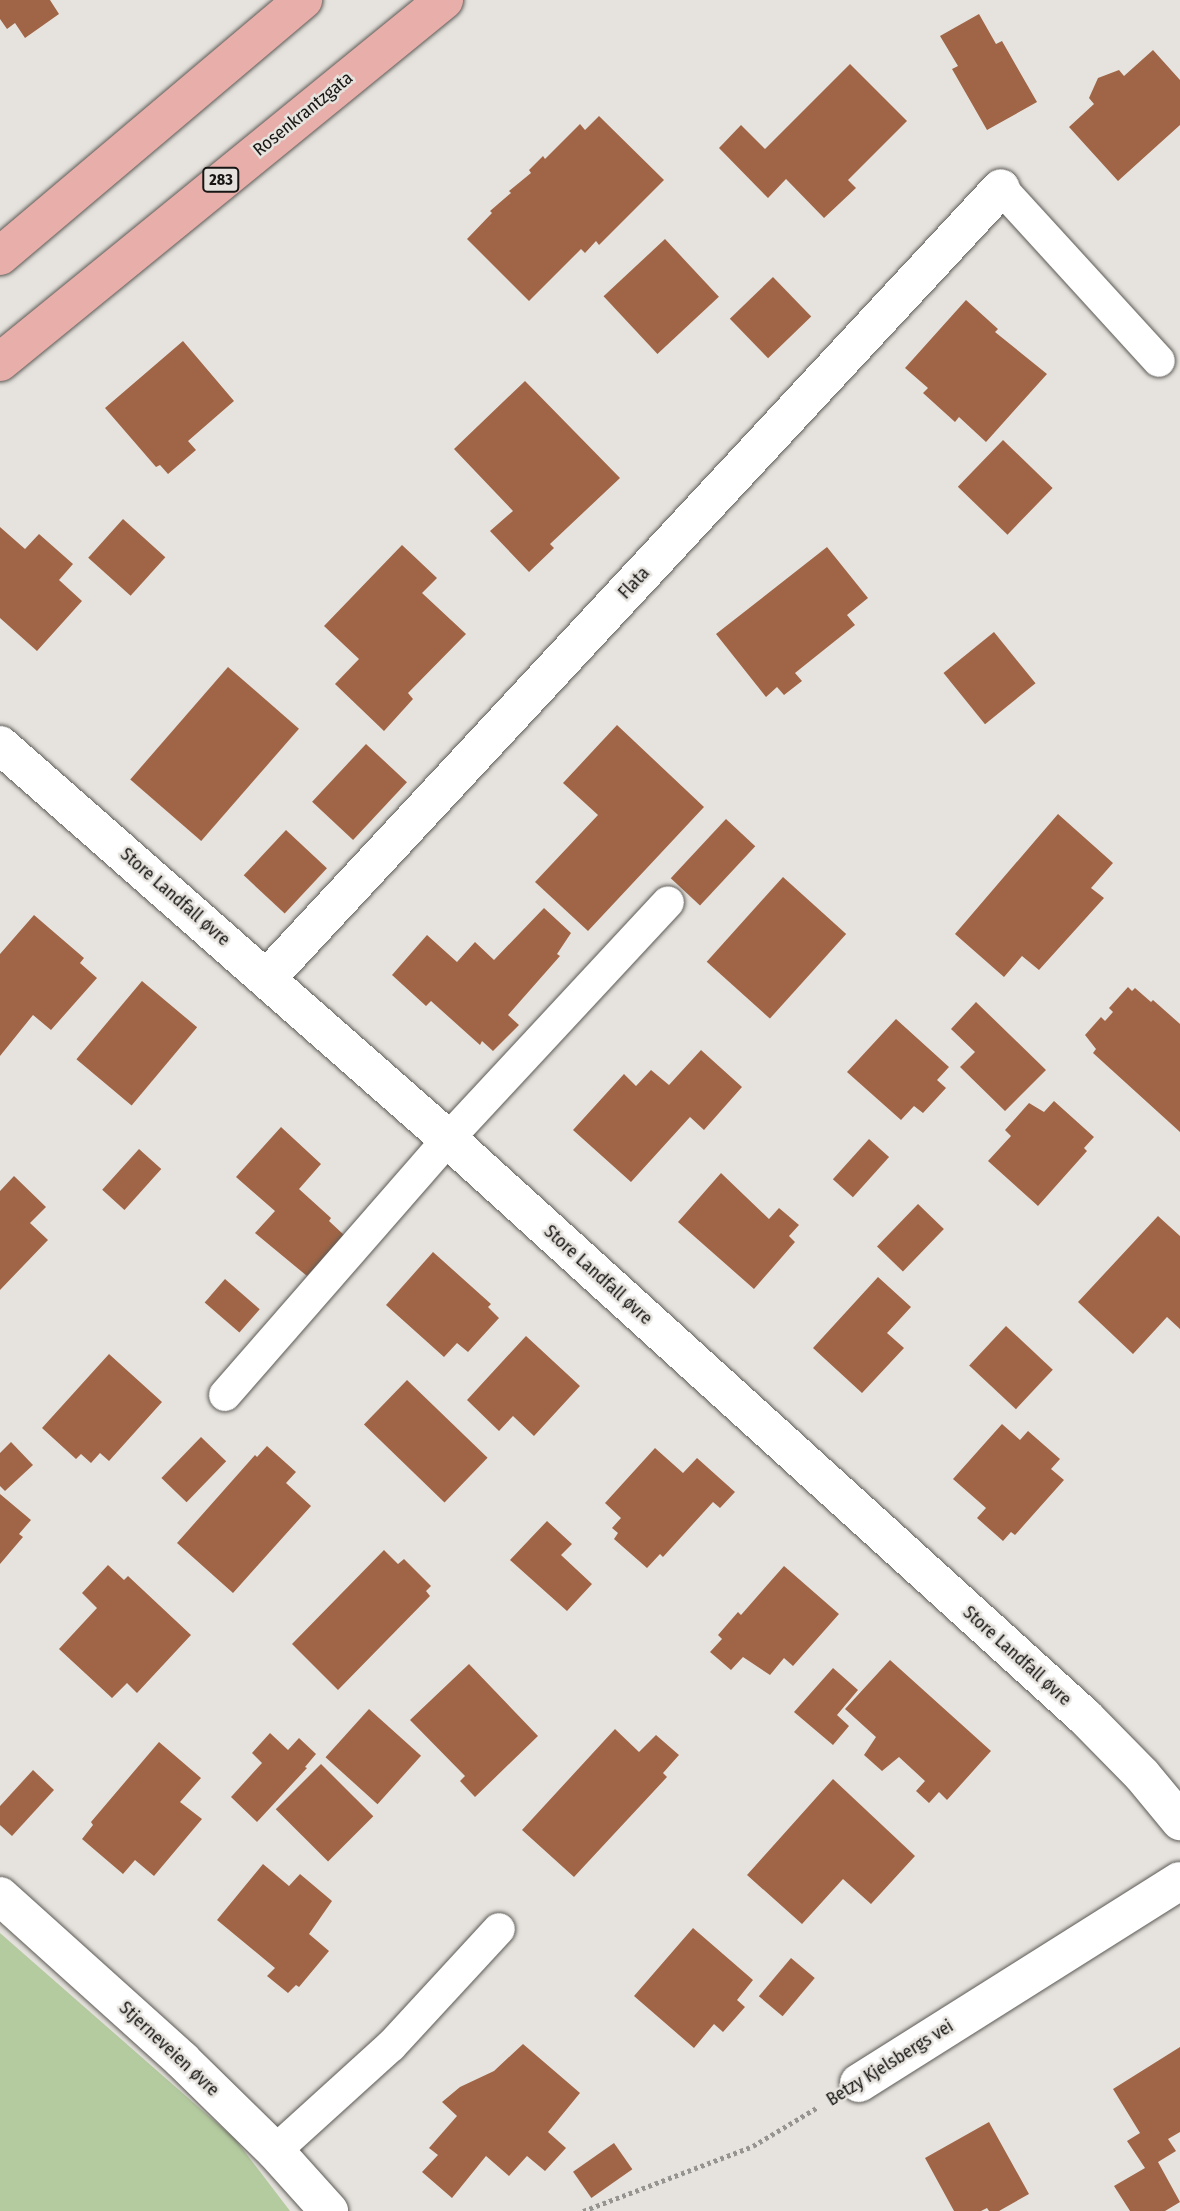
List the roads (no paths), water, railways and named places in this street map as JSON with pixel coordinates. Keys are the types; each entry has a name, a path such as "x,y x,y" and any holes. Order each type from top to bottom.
{"main road":[{"path":"0,256 303,0"},
{"name":"Rosenkrantzgata","path":"0,362 444,0"}],"street":[{"name":"Flata","path":"267,978 1001,188"},
{"name":"Store Landfall øvre","path":"0,745 448,1139 1084,1717 1142,1775 1180,1821"},
{"name":"Betzy Kjelsbergs vei","path":"859,2083 1180,1881"},
{"name":"Stjerneveien øvre","path":"0,1896 173,2051 275,2151 329,2211"}],"lane":[{"path":"1001,188 1159,361"},
{"path":"225,1395 448,1139 668,902"},
{"path":"275,2151 391,2046 499,1929"}]}
